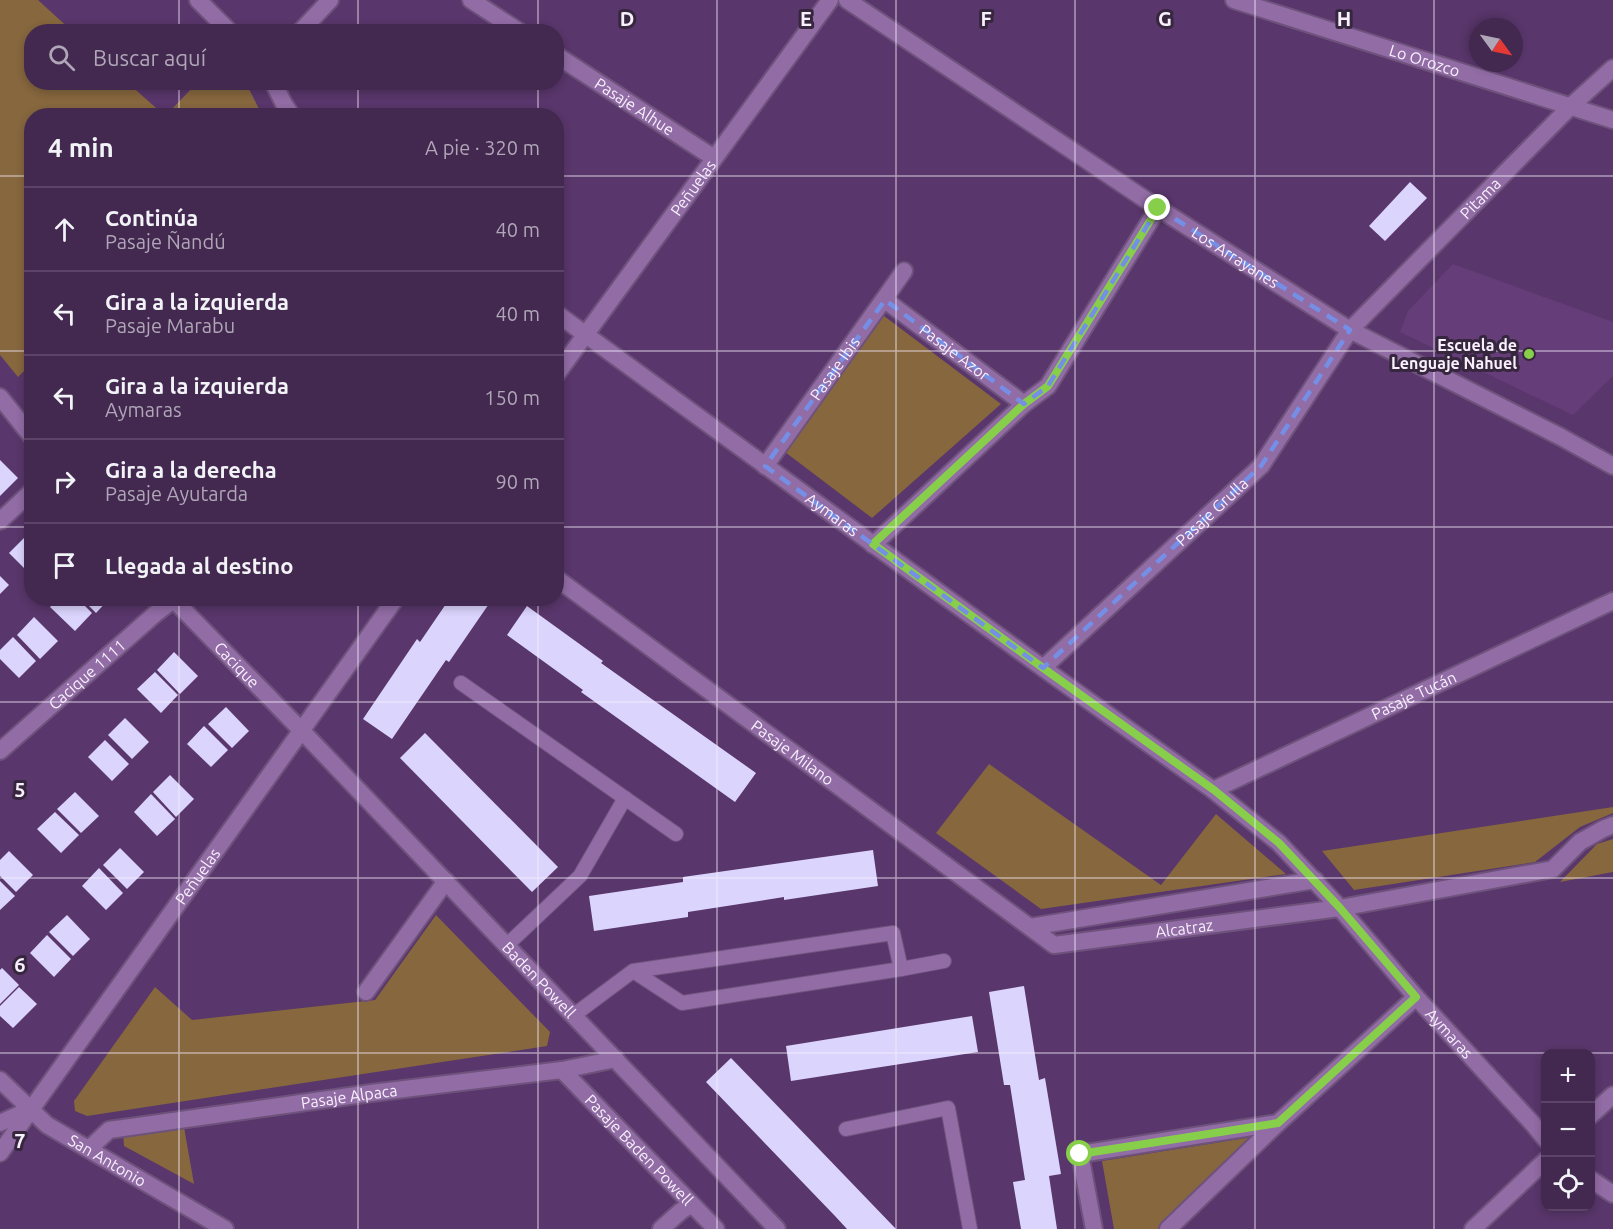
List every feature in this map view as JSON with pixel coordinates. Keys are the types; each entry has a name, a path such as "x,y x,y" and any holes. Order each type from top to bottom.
{"street":[{"path":"198,0 222,24"},
{"path":"308,24 330,0"},
{"path":"471,0 508,24"},
{"name":"Peñuelas","path":"564,365 830,0"},
{"name":"Los Arrayanes","path":"848,0 1158,208 1350,330 1561,437 1613,466"},
{"name":"Lo Orozco","path":"1234,0 1613,120"},
{"name":"Pasaje Alhue","path":"564,60 714,158"},
{"name":"Pitama","path":"1350,330 1571,106 1613,68"},
{"path":"277,90 287,108"},
{"path":"873,544 1024,404 1048,386 1158,208"},
{"name":"Pasaje Ibis","path":"765,465 904,271"},
{"name":"Pasaje Azor","path":"885,300 1024,404"},
{"name":"Aymaras","path":"564,319 1214,790 1279,843 1315,880 1416,997 1541,1135"},
{"name":"Pasaje Grulla","path":"1043,668 1261,466 1350,330"},
{"path":"0,397 24,427"},
{"path":"0,520 24,498"},
{"name":"Pasaje Milano","path":"564,584 1030,927"},
{"name":"Pasaje Tucán","path":"1214,790 1613,601"},
{"name":"Cacique 1111","path":"0,751 164,606"},
{"name":"Cacique","path":"180,606 301,730"},
{"name":"Peñuelas","path":"0,1153 390,606"},
{"name":"Baden Powell","path":"301,730 777,1229"},
{"name":"Alcatraz","path":"1030,927 1054,945 1340,908 1553,869 1580,842 1613,825"},
{"name":"Alcatraz","path":"1030,927 1315,880"},
{"path":"366,992 446,881"},
{"path":"1168,1229 1278,1123 1416,997"},
{"name":"Pasaje Alpaca","path":"89,1149 110,1130 371,1093 562,1070 616,1059"},
{"name":"Pasaje Baden Powell","path":"562,1070 716,1229"},
{"name":"San Antonio","path":"0,1080 47,1125 225,1229"},
{"path":"1595,1111 1613,1095"},
{"path":"0,1123 31,1110"},
{"path":"1094,1229 1080,1154 1278,1123"},
{"path":"1473,1229 1541,1164"},
{"path":"1595,1182 1613,1194"},
{"path":"662,1229 691,1204"}],"lane":[{"path":"461,683 676,834"},
{"path":"506,946 580,876 625,798"},
{"path":"574,1015 633,971 893,933 901,969"},
{"path":"633,971 682,1003 944,962"},
{"path":"846,1129 948,1108 970,1229"}],"highlighted area":[{"path":"1158,208 1350,330 1261,466 1043,668 765,466 885,300 1024,404 1048,386"}],"shaded area":[{"path":"0,0 38,0 64,24 24,24 24,90 136,90 156,108 24,108 24,371 18,377 0,355"},
{"path":"190,90 250,90 258,108 173,108"},
{"name":"Escuela de Lenguaje Nahuel","path":"1453,264 1613,322 1613,376 1573,415 1400,332 1408,311"},
{"path":"884,316 1001,404 872,518 785,452"},
{"path":"989,764 1161,885 1216,814 1286,874 1041,909 936,833"},
{"path":"1613,807 1613,813 1580,827 1535,862 1354,890 1322,851"},
{"path":"1613,839 1613,872 1560,882 1597,844"},
{"path":"436,915 550,1032 547,1046 87,1116 75,1111 74,1101 155,987 192,1020 375,1000"},
{"path":"184,1127 194,1184 124,1146 123,1133"},
{"path":"1252,1137 1159,1229 1114,1229 1102,1161"}],"building":[{"path":"1410,182 1427,198 1385,241 1369,226"},
{"path":"0,460 18,478 0,496"},
{"path":"24,538 24,568 9,553"},
{"path":"0,576 9,585 0,594"},
{"path":"85,606 92,613 75,631 50,607"},
{"path":"89,606 103,606 96,613"},
{"path":"445,606 488,606 449,662 446,660 392,739 363,719 417,639 420,642"},
{"path":"527,606 603,661 601,663 756,773 735,802 581,692 583,690 507,635"},
{"path":"34,617 58,641 40,659 17,635"},
{"path":"13,637 36,661 19,678 0,659 0,650"},
{"path":"174,652 198,676 180,694 157,670"},
{"path":"155,672 178,695 161,713 137,689"},
{"path":"226,707 249,731 232,748 208,724"},
{"path":"125,718 149,742 132,759 108,735"},
{"path":"204,726 228,750 211,767 187,744"},
{"path":"425,733 558,867 532,892 400,758"},
{"path":"105,740 129,764 112,781 88,757"},
{"path":"170,775 194,799 176,817 153,792"},
{"path":"75,792 99,816 81,833 57,809"},
{"path":"151,794 175,819 157,836 134,812"},
{"path":"55,812 79,835 61,853 37,829"},
{"path":"120,848 144,872 127,889 103,865"},
{"path":"873,850 878,886 784,900 784,897 688,912 688,917 594,931 589,896 683,882 683,877"},
{"path":"9,851 33,875 16,892 0,876 0,860"},
{"path":"99,868 123,893 106,910 82,886"},
{"path":"0,881 15,896 0,910"},
{"path":"67,915 90,939 73,956 49,932"},
{"path":"47,935 71,959 54,977 30,953"},
{"path":"2,968 19,985 0,1004 0,970"},
{"path":"1024,986 1039,1080 1045,1078 1061,1174 1049,1176 1057,1229 1021,1229 1013,1182 1025,1180 1010,1085 1004,1085 989,992"},
{"path":"19,987 37,1004 13,1028 0,1016 0,1006"},
{"path":"972,1016 978,1052 791,1081 786,1046"},
{"path":"731,1058 896,1229 847,1229 706,1082"}],"place":[{"name":"Escuela de Lenguaje Nahuel","path":"1529,354"}],"route":[{"path":"1080,1154 1278,1123 1416,997 1300,863 1279,843 1214,790 873,544 1024,404 1048,386 1158,208"}]}
